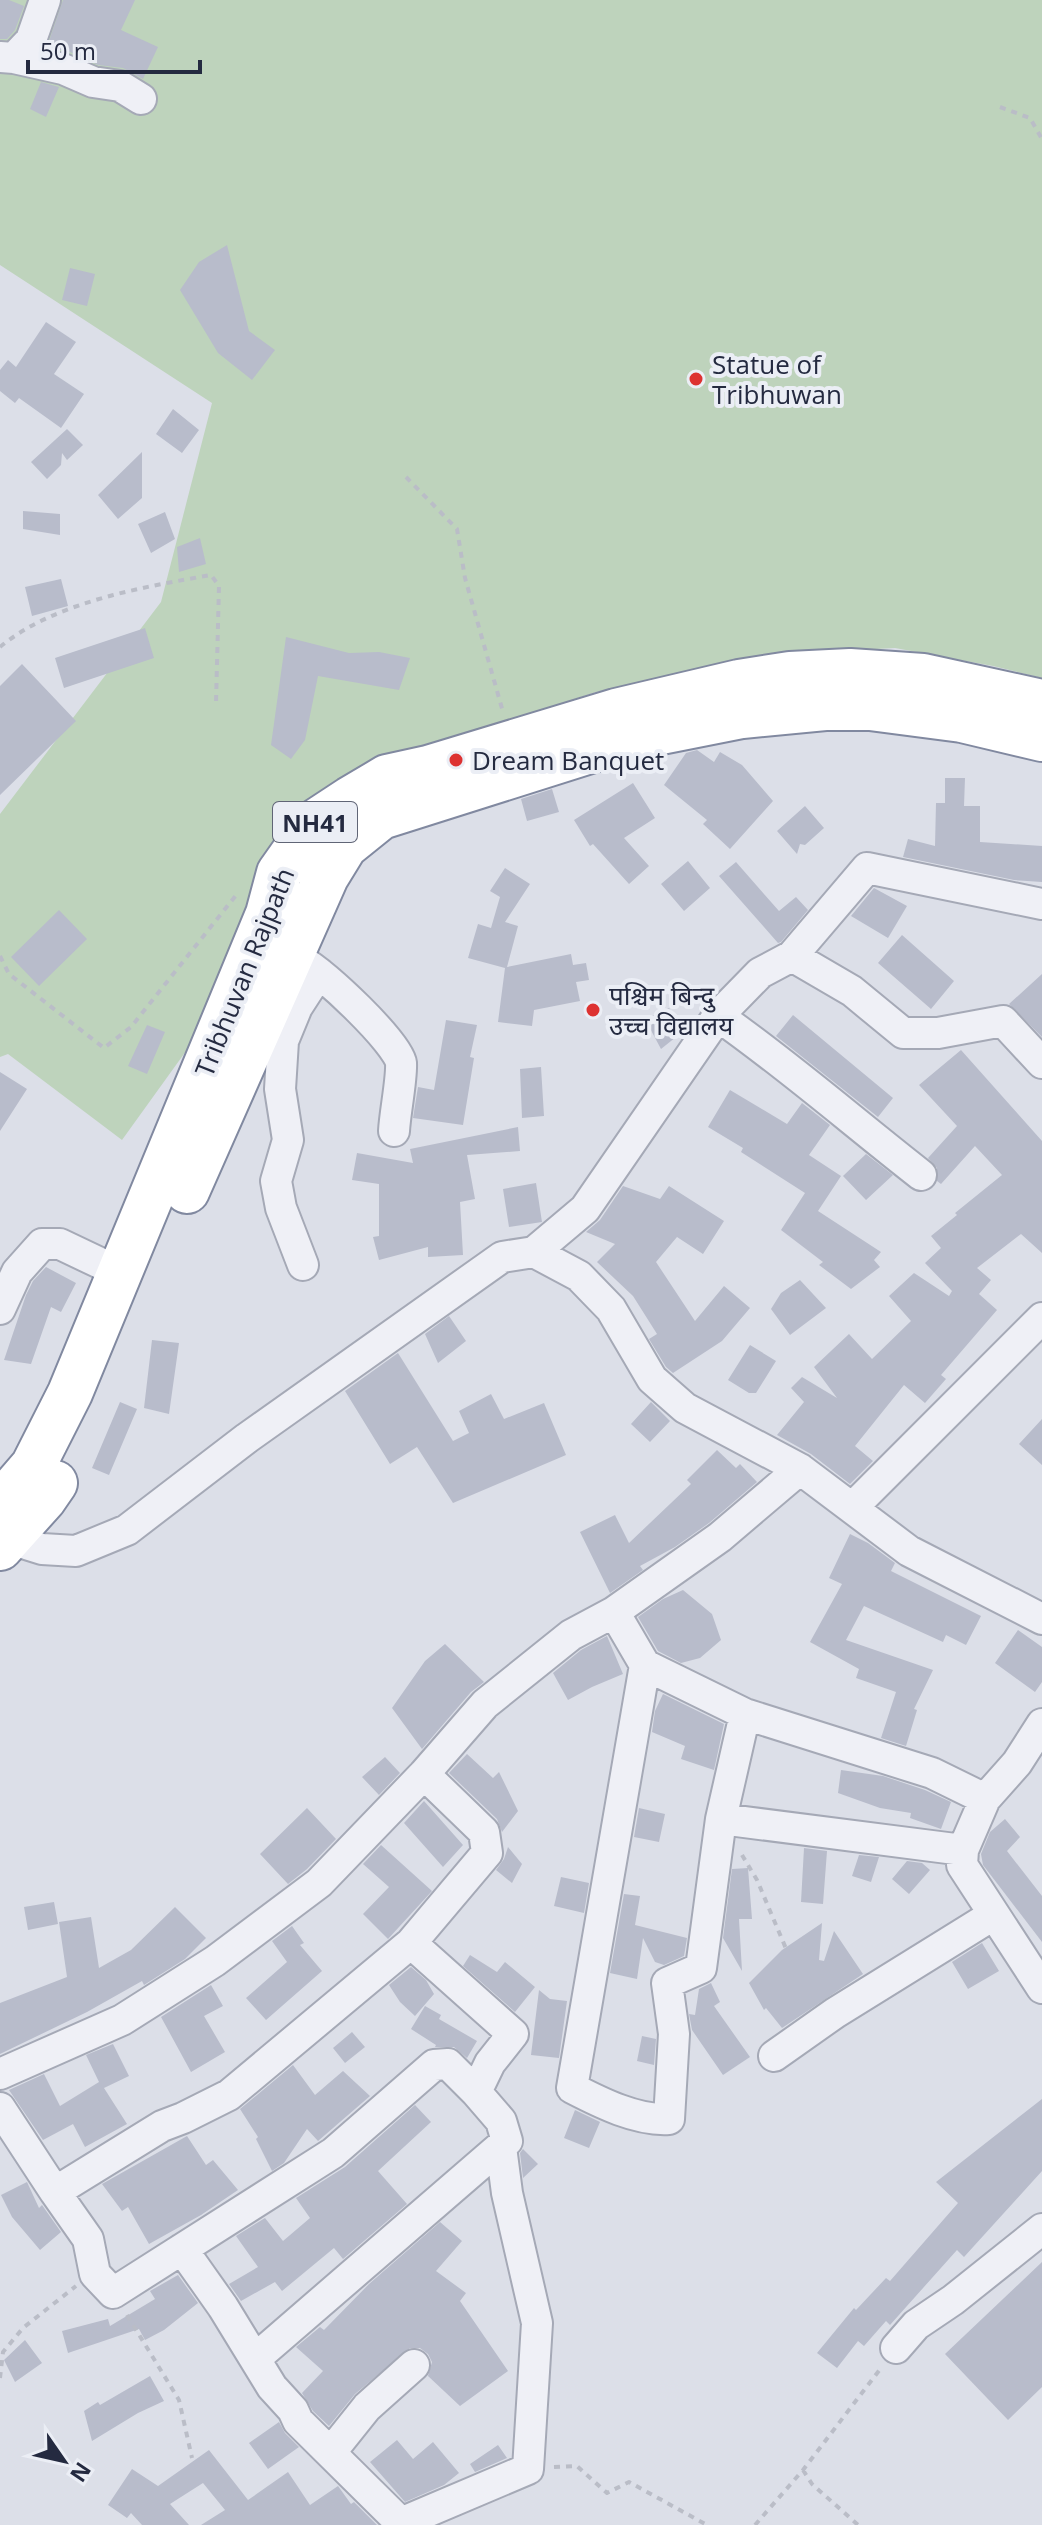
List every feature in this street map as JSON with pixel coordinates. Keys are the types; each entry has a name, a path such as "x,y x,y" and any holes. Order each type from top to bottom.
{"highway":[{"name":"Tribhuvan Rajpath","path":"2,1531 44,1499 86,1429 305,964 326,877 345,846 381,817 631,738 741,699 790,674 850,671 923,676 1042,702"},
{"name":"Tribhuvan Rajpath","path":"2,1531 70,1393 121,1273 268,914 279,873 315,822 387,777 428,768 616,711 741,699 825,708 870,708 962,720 1042,739"}],"street":[{"path":"7,58 31,40 45,0"},
{"path":"7,58 63,69 93,82 120,86 141,99"},
{"path":"2,1531 42,1549 76,1551 127,1530 247,1438 502,1257 534,1252 585,1209 718,1016 760,973 792,956 867,868 1042,904"},
{"path":"792,956 852,991 903,1033 938,1033 1003,1021 1042,1063"},
{"path":"303,1265 281,1208 276,1181 288,1140 280,1089 283,1041 297,1007 305,964 356,1006 394,1049 401,1062 394,1131"},
{"path":"718,1016 777,1058 921,1175"},
{"path":"0,1309 17,1272 42,1244 60,1244 121,1273"},
{"path":"534,1252 579,1276 611,1309 652,1379 685,1408 800,1469 909,1551 1042,1619"},
{"path":"852,1508 1042,1318"},
{"path":"0,2074 122,2020 215,1961 319,1883 424,1774 485,1704 571,1635 614,1612 720,1537 800,1469"},
{"path":"614,1612 645,1665 745,1714 932,1773 985,1799"},
{"path":"645,1665 572,2088 592,2099 651,2120 669,2119 674,2034 667,1983 701,1968 721,1819 745,1714"},
{"path":"1042,1724 1017,1763 985,1799 963,1850 962,1865 1042,1988"},
{"path":"55,2192 162,2126 229,2095 411,1943 487,1853 484,1832 424,1774"},
{"path":"721,1819 963,1850"},
{"path":"774,2056 835,2013 993,1915"},
{"path":"411,1943 513,2034 490,2063 476,2092"},
{"path":"0,2108 88,2239 104,2284 182,2249 333,2153 434,2065 448,2064 501,2121 507,2141 256,2358"},
{"path":"182,2249 256,2358 272,2387 293,2410 298,2421 403,2523 528,2469 537,2323 507,2193 501,2147"},
{"path":"896,2348 916,2325 953,2300 1042,2229"},
{"path":"331,2452 367,2407 414,2365"}],"path":[{"path":"1000,107 1030,118 1042,139"},
{"path":"406,477 457,529 465,578 512,742"},
{"path":"0,647 19,632 103,596 211,575 219,586 216,703"},
{"path":"0,956 9,974 104,1048 131,1027 238,893"},
{"path":"721,1819 757,1880 787,1951"},
{"path":"0,2378 3,2352 23,2328 63,2296 104,2284 179,2400 192,2458"},
{"path":"755,2525 803,2470 896,2348"},
{"path":"528,2469 577,2466 607,2493 629,2482 707,2525"},
{"path":"803,2470 812,2484 858,2525"}],"green space":[{"path":"0,0 1042,0 1042,678 895,648 780,654 596,692 368,767 345,846 266,940 122,1140 8,1054 0,1057 0,814 161,602 212,403 0,265"}],"building":[{"path":"0,0 24,6 15,30 7,39 0,39"},
{"path":"63,0 135,0 121,30 158,47 143,79 123,68 98,65 70,52 47,47"},
{"path":"41,82 59,87 46,117 30,109"},
{"path":"227,245 249,331 275,350 252,380 218,353 180,290 199,262"},
{"path":"70,268 95,274 87,306 62,300"},
{"path":"46,322 76,342 54,374 84,394 61,428 19,398 15,403 0,391 0,370 8,360 16,367"},
{"path":"173,409 199,430 182,453 156,434"},
{"path":"67,429 83,445 67,460 62,453 61,465 47,479 31,462"},
{"path":"142,452 142,498 118,519 98,495"},
{"path":"23,511 60,514 60,535 23,529"},
{"path":"165,512 175,539 151,553 138,524"},
{"path":"200,538 206,564 179,572 177,547"},
{"path":"61,579 68,606 32,616 25,587"},
{"path":"145,628 154,658 64,688 55,658"},
{"path":"286,637 349,653 379,652 410,658 399,690 318,676 305,740 291,759 271,745"},
{"path":"22,664 76,721 0,795 0,686"},
{"path":"697,750 714,762 720,752 742,765 773,801 730,849 703,824 707,820 664,785 686,753"},
{"path":"945,778 965,778 964,806 980,806 980,842 1042,846 1042,882 1014,880 903,857 908,839 935,846 936,803 945,803"},
{"path":"633,783 655,818 624,838 649,866 629,884 593,844 590,846 574,820"},
{"path":"552,789 559,812 527,821 521,799"},
{"path":"805,806 824,828 805,845 800,844 797,854 777,831"},
{"path":"688,861 710,888 684,911 661,884"},
{"path":"736,862 779,911 796,897 808,910 781,942 778,943 719,876"},
{"path":"505,868 530,884 505,922 518,926 507,967 571,954 573,965 586,963 589,980 576,982 580,1001 534,1010 532,1026 498,1022 505,968 468,958 478,924 491,928 500,897 490,891"},
{"path":"874,888 907,906 888,938 851,916"},
{"path":"59,910 87,939 39,986 11,957"},
{"path":"902,935 954,981 931,1009 878,963"},
{"path":"1042,974 1042,1037 1009,1004"},
{"path":"669,1008 686,1029 661,1049 646,1021 662,1009"},
{"path":"793,1015 893,1098 878,1117 776,1036"},
{"path":"446,1020 477,1025 470,1057 474,1058 463,1125 413,1118 418,1087 434,1090"},
{"path":"147,1025 165,1032 147,1074 128,1066"},
{"path":"961,1050 1042,1141 1042,1253 1021,1234 977,1268 991,1280 979,1294 997,1310 941,1375 946,1379 925,1403 904,1385 855,1446 873,1461 850,1484 811,1454 777,1435 804,1402 791,1388 802,1377 837,1398 814,1367 849,1334 872,1359 911,1321 889,1296 914,1273 949,1296 952,1291 925,1263 941,1248 931,1236 1002,1175 975,1146 941,1184 937,1181 937,1168 928,1158 957,1126 919,1085"},
{"path":"541,1067 544,1116 522,1118 520,1069"},
{"path":"0,1072 27,1089 0,1131"},
{"path":"730,1090 787,1124 802,1103 830,1125 809,1155 841,1176 818,1211 881,1252 874,1260 880,1267 851,1289 819,1265 823,1262 781,1230 805,1193 708,1127"},
{"path":"518,1127 520,1151 467,1155 475,1199 460,1202 463,1255 428,1257 428,1247 379,1260 373,1237 379,1236 379,1184 352,1180 357,1153 413,1163 410,1149"},
{"path":"866,1154 893,1175 866,1200 843,1176"},
{"path":"536,1183 542,1222 509,1227 503,1189"},
{"path":"623,1186 660,1199 669,1186 724,1221 703,1254 677,1237 656,1262 695,1321 724,1286 750,1308 722,1341 673,1373 649,1339 657,1334 633,1296 597,1262 615,1244 586,1232 600,1220"},
{"path":"46,1267 76,1283 61,1312 51,1307 31,1364 4,1360 26,1295 33,1281"},
{"path":"800,1280 826,1308 790,1335 771,1309 781,1293"},
{"path":"449,1316 466,1341 438,1363 425,1334"},
{"path":"152,1340 179,1343 169,1414 144,1408"},
{"path":"750,1345 776,1361 756,1393 749,1393 728,1380"},
{"path":"398,1353 453,1441 469,1433 459,1411 491,1394 504,1419 544,1403 566,1455 453,1503 417,1447 390,1464 345,1391"},
{"path":"120,1402 137,1409 109,1475 92,1468"},
{"path":"651,1402 670,1421 650,1442 631,1424"},
{"path":"1042,1419 1042,1465 1019,1444"},
{"path":"717,1450 736,1468 740,1464 757,1482 709,1523 640,1566 643,1570 610,1593 580,1532 615,1515 629,1543 691,1484 687,1480"},
{"path":"850,1534 895,1563 891,1571 981,1616 966,1645 946,1635 943,1642 864,1606 846,1640 933,1670 914,1709 917,1710 906,1746 881,1738 896,1692 856,1678 859,1669 810,1642 842,1584 829,1578"},
{"path":"683,1590 712,1614 721,1640 700,1658 681,1663 658,1651 638,1617 663,1599"},
{"path":"1018,1630 1042,1647 1042,1682 1035,1692 995,1663"},
{"path":"607,1636 623,1674 568,1700 553,1673 581,1650"},
{"path":"445,1644 484,1682 471,1692 422,1749 392,1708 425,1661"},
{"path":"663,1694 724,1724 714,1770 681,1759 685,1746 652,1732 655,1711"},
{"path":"467,1754 493,1778 499,1772 518,1811 502,1832 497,1819 449,1773"},
{"path":"385,1757 400,1773 379,1795 362,1777"},
{"path":"841,1770 883,1776 951,1802 941,1829 910,1818 911,1813 880,1808 838,1793"},
{"path":"424,1801 463,1845 443,1867 404,1823"},
{"path":"307,1808 336,1839 288,1884 260,1854"},
{"path":"639,1808 665,1814 659,1842 634,1837"},
{"path":"1005,1819 1020,1837 1007,1851 1042,1896 1042,1942 983,1865 981,1854 990,1832"},
{"path":"381,1845 432,1891 388,1939 363,1914 389,1887 363,1864"},
{"path":"508,1847 522,1864 512,1883 496,1870"},
{"path":"804,1848 827,1851 823,1904 801,1902"},
{"path":"859,1855 879,1857 871,1882 852,1876"},
{"path":"907,1861 922,1863 930,1870 909,1894 892,1879"},
{"path":"748,1868 752,1919 739,1919 742,1971 723,1938 732,1869"},
{"path":"561,1877 589,1883 584,1913 554,1906"},
{"path":"624,1894 640,1896 635,1925 687,1938 684,1956 664,1965 655,1962 643,1938 637,1979 610,1973"},
{"path":"54,1902 58,1924 28,1930 24,1907"},
{"path":"175,1907 206,1938 185,1959 144,1985 142,1981 87,2012 0,2054 0,2003 67,1977 59,1922 91,1917 99,1968 131,1950"},
{"path":"822,1923 819,1960 824,1961 834,1931 863,1974 782,2028 766,2008 764,2010 749,1983 782,1950"},
{"path":"292,1926 304,1943 300,1945 322,1971 266,2020 246,1998 287,1962 272,1941"},
{"path":"982,1943 999,1971 968,1989 952,1962"},
{"path":"470,1955 497,1972 505,1962 535,1987 515,2012 463,1966"},
{"path":"411,1967 426,1980 434,1994 415,2016 400,2002 389,1985"},
{"path":"711,1983 720,2002 714,2006 750,2057 723,2075 692,2030 689,2014 695,2015 699,1989"},
{"path":"211,1985 223,2006 204,2016 225,2052 191,2072 161,2017"},
{"path":"539,1990 550,1999 567,2001 559,2058 531,2055"},
{"path":"425,2006 441,2015 439,2019 477,2041 467,2058 454,2047 435,2047 411,2029"},
{"path":"352,2032 365,2047 345,2063 333,2048"},
{"path":"642,2036 656,2039 654,2065 637,2061"},
{"path":"113,2044 129,2076 104,2088 127,2124 85,2147 73,2124 43,2140 9,2090 44,2074 60,2106 99,2082 86,2055"},
{"path":"293,2065 315,2095 343,2071 370,2096 318,2141 307,2129 284,2163 272,2171 256,2139 258,2137 240,2109"},
{"path":"1042,2099 1042,2171 964,2257 957,2250 890,2325 886,2321 864,2346 858,2341 837,2368 817,2353 854,2308 856,2310 886,2278 890,2281 958,2203 936,2182"},
{"path":"415,2105 431,2122 378,2171 407,2204 343,2259 334,2248 282,2291 275,2282 241,2301 229,2284 258,2267 236,2236 265,2218 283,2241 310,2218 296,2198 345,2167"},
{"path":"575,2110 600,2122 589,2148 564,2138"},
{"path":"187,2136 206,2165 213,2160 238,2190 149,2244 128,2207 122,2211 102,2184"},
{"path":"523,2149 538,2164 523,2178 520,2153"},
{"path":"27,2182 39,2208 42,2205 61,2232 40,2250 12,2217 1,2195"},
{"path":"440,2222 462,2241 436,2271 466,2293 460,2301 508,2371 460,2406 428,2376 432,2362 428,2354 420,2348 410,2348 355,2394 329,2426 313,2411 302,2393 323,2371 296,2347 320,2327 324,2330 369,2284"},
{"path":"1042,2262 1042,2387 1008,2420 945,2354"},
{"path":"178,2275 198,2303 164,2330 145,2340 139,2329 68,2353 62,2331 108,2319 110,2326 155,2299 150,2291"},
{"path":"25,2340 42,2363 15,2382 4,2360"},
{"path":"150,2376 164,2401 92,2441 84,2411"},
{"path":"279,2422 299,2447 268,2469 249,2443"},
{"path":"397,2440 413,2459 433,2442 459,2473 444,2485 405,2502 370,2462"},
{"path":"498,2445 507,2458 475,2472 470,2464"},
{"path":"209,2450 248,2500 288,2472 310,2505 338,2486 351,2504 354,2502 377,2525 201,2525 225,2510 203,2483 170,2504 189,2525 142,2525 131,2513 127,2518 108,2505 132,2469 158,2486"}],"place":[{"name":"Statue of Tribhuwan","path":"696,379"},
{"name":"Dream Banquet","path":"456,760"},
{"name":"पश्चिम बिन्दु उच्च विद्यालय","path":"593,1010"}]}
